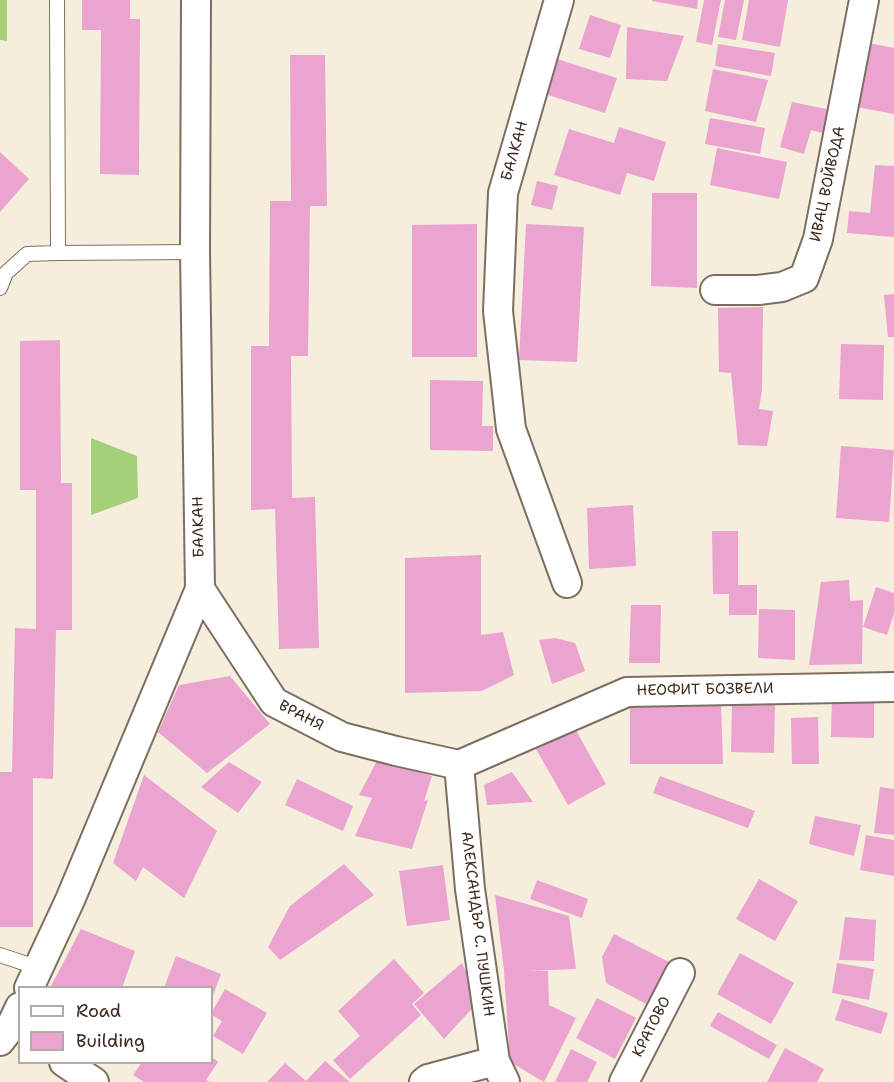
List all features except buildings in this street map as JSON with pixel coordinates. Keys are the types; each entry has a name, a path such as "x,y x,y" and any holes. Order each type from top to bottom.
{"street":[{"name":"БАЛКАН","path":"34,978 70,900 200,589 195,252 196,0"},
{"name":"БАЛКАН","path":"559,0 503,193 498,311 511,429 567,583"},
{"name":"ИВАЦ ВОЙВОДА","path":"715,290 758,290 782,287 804,278 818,239 864,0"},
{"name":"ВРАНЯ","path":"200,589 274,702 342,737 459,765"},
{"name":"НЕОФИТ БОЗВЕЛИ","path":"459,765 627,692 894,687"},
{"name":"АЛЕКСАНДЪР С. ПУШКИН","path":"459,765 470,889 500,1071"},
{"name":"КРАТОВО","path":"624,1082 680,973"},
{"path":"67,1064 94,1082"},
{"path":"424,1082 428,1079 500,1071"}],"lane":[{"path":"57,0 58,253"},
{"path":"0,288 6,273 27,254 195,252"},
{"path":"0,955 34,978"}],"green space":[{"path":"0,0 7,0 7,41 0,40"},
{"path":"91,438 137,456 138,498 91,515"}]}
